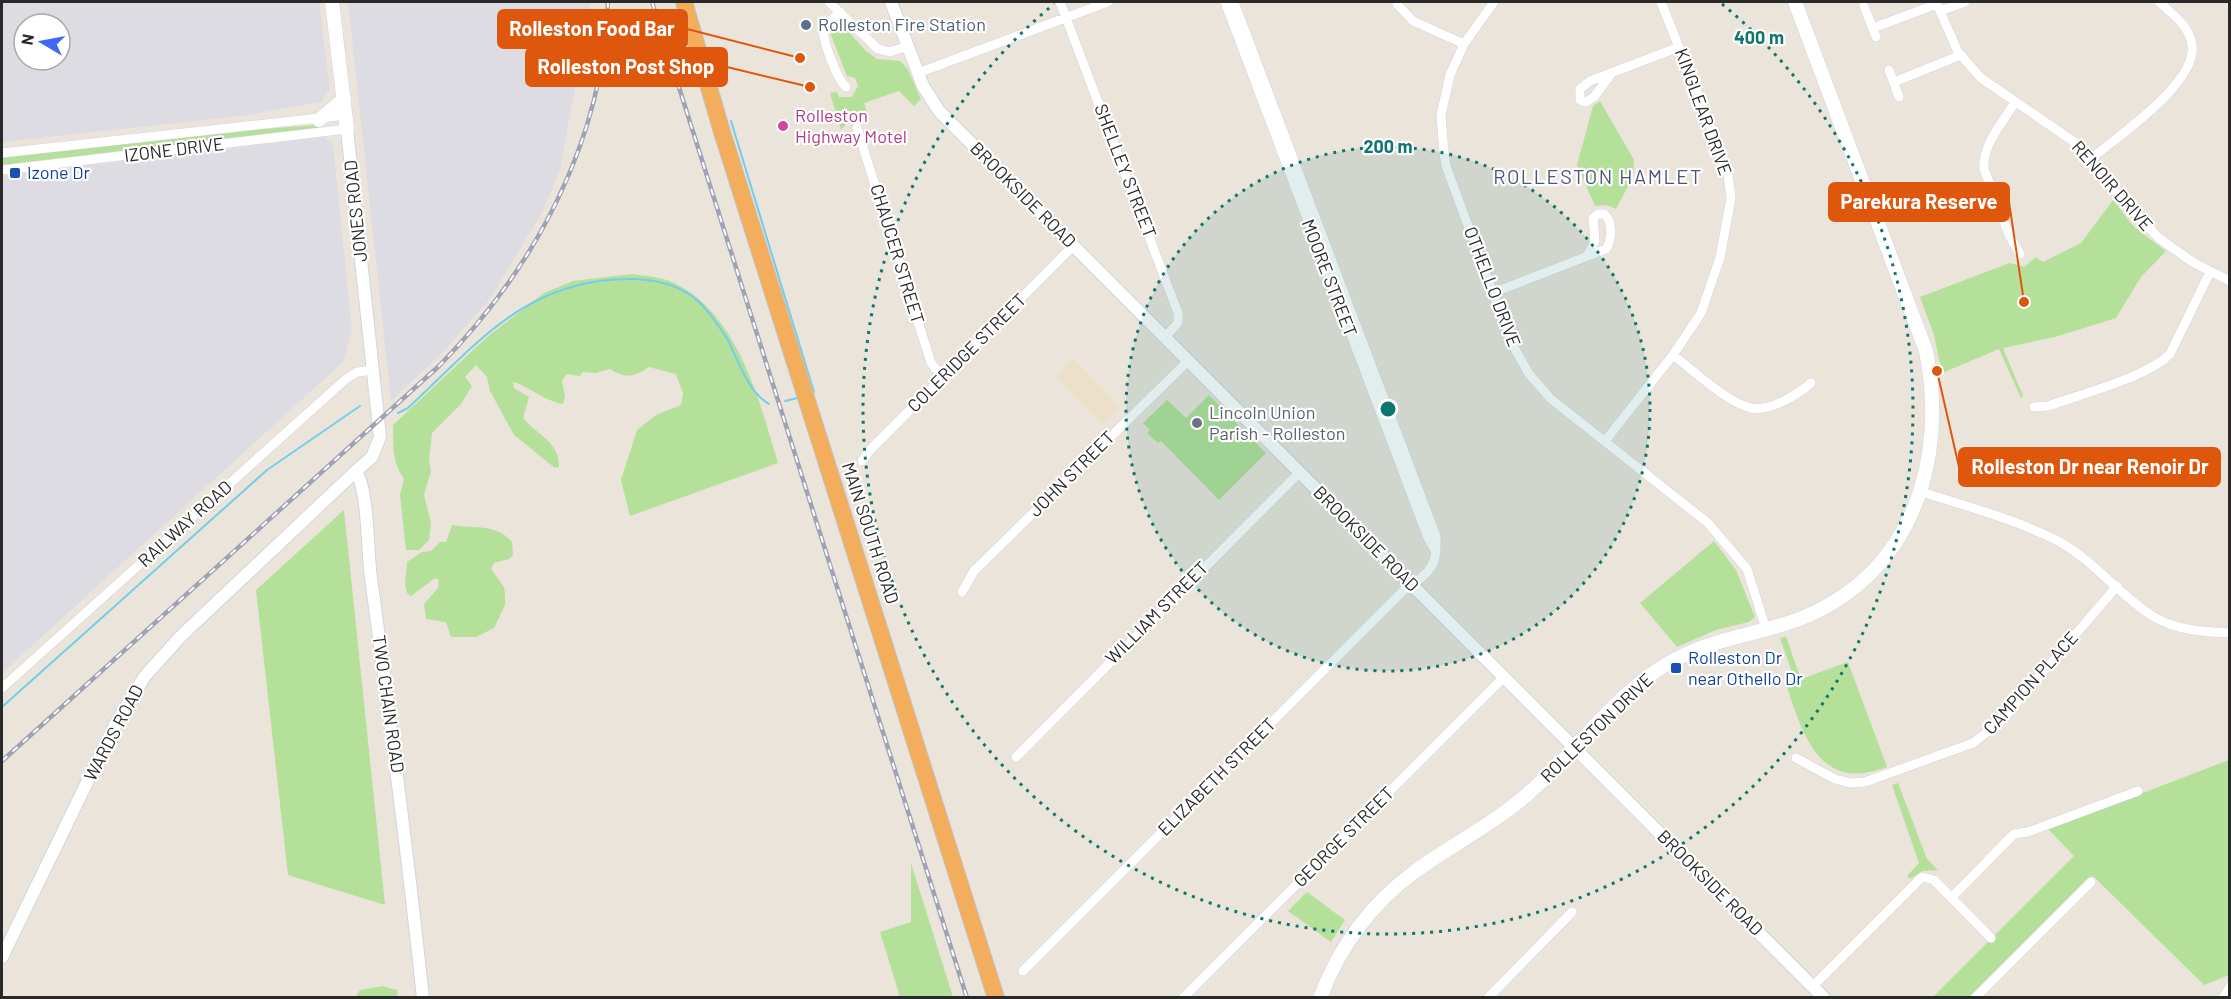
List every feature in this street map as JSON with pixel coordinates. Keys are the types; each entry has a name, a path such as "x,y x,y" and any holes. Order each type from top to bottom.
{"highway":[{"name":"MAIN SOUTH ROAD","path":"677,2 706,81"},
{"name":"MAIN SOUTH ROAD","path":"684,2 706,81 996,998"}],"main road":[{"name":"JONES ROAD","path":"332,2 346,122"},
{"name":"ROLLESTON DRIVE","path":"1320,998 1343,949 1384,898 1418,869 1512,808 1631,692 1665,665 1713,642 1814,612 1859,584 1897,540 1921,492 1929,461 1933,421 1931,381 1924,345 1795,2"},
{"path":"319,120 344,99"}],"street":[{"path":"829,2 878,49 890,52 908,46"},
{"name":"BROOKSIDE ROAD","path":"891,2 926,93 939,111 1824,998"},
{"name":"SHELLEY STREET","path":"1060,2 1178,313 1176,325 1165,337"},
{"path":"918,73 1108,2"},
{"name":"MOORE STREET","path":"1225,2 1428,538 1437,554"},
{"name":"MOORE STREET","path":"1234,2 1433,528 1437,554"},
{"name":"OTHELLO DRIVE","path":"1494,2 1464,44 1450,75 1441,115 1446,166 1495,292 1511,342 1529,374 1551,399 1708,523 1724,539 1747,569 1766,628"},
{"name":"KINGLEAR DRIVE","path":"1605,441 1673,355 1708,298 1720,258 1731,198 1727,168 1661,2"},
{"path":"1864,6 1875,33 1938,5 1965,2"},
{"path":"2092,158 2159,101 2180,81 2189,66 2193,47 2189,35 2180,21 2159,2"},
{"path":"1397,4 1413,21 1464,44"},
{"name":"RENOIR DRIVE","path":"1938,5 1961,55 1981,78 2065,134 2092,158 2120,198 2151,231 2210,272 2229,281"},
{"path":"840,12 826,26 824,36 838,79 846,87"},
{"path":"1611,74 1679,46"},
{"path":"1894,82 1961,55"},
{"path":"1889,70 1899,97"},
{"path":"2015,102 1989,144 1984,159 1984,169 2009,235 2020,254"},
{"name":"IZONE DRIVE","path":"2,153 278,122 319,120 346,122"},
{"name":"IZONE DRIVE","path":"2,170 346,122"},
{"name":"JONES ROAD","path":"346,122 380,420 377,449 356,471"},
{"name":"CHAUCER STREET","path":"857,128 931,363 943,377"},
{"path":"1495,292 1602,252 1609,245 1610,221 1606,215 1598,214 1593,218 1596,241 1587,256"},
{"name":"COLERIDGE STREET","path":"861,461 1073,246"},
{"path":"2034,407 2048,406 2139,373 2163,361 2173,349 2210,272"},
{"path":"1673,355 1731,399 1753,408 1791,396 1811,383"},
{"name":"JOHN STREET","path":"962,592 974,572 1188,361"},
{"name":"RAILWAY ROAD","path":"2,688 346,379 357,372 374,370"},
{"name":"WARDS ROAD","path":"2,957 116,723 145,676 181,636 356,471"},
{"name":"TWO CHAIN ROAD","path":"356,471 364,492 366,545 392,722 423,998"},
{"name":"WILLIAM STREET","path":"1016,757 1300,472"},
{"path":"1921,492 2045,535 2072,550 2154,617 2197,631 2229,633"},
{"path":"1412,585 1435,563 1437,554"},
{"name":"ELIZABETH STREET","path":"1023,970 1412,585"},
{"name":"CAMPION PLACE","path":"1797,758 1831,778 1859,783 1879,778 1978,740 2000,722 2117,586"},
{"name":"GEORGE STREET","path":"1184,998 1504,677"},
{"path":"1951,898 2014,834 2029,831 2138,791"},
{"path":"1813,986 1922,877 1931,878 1991,938"},
{"path":"1975,998 2091,882"},
{"path":"1488,998 1572,912"},
{"path":"2223,998 2229,987"}],"shaded area":[{"path":"2,2 319,2 330,89 321,102 241,116 2,142"},
{"path":"348,2 591,2 560,169 542,213 489,300 443,352 391,401"},
{"path":"325,137 333,144 352,331 343,362 2,673 2,176"},
{"path":"1073,358 1119,407 1102,424 1056,377"}],"green space":[{"path":"834,27 844,27 866,51 877,59 900,61 907,68 921,99 914,106 899,91 864,103 869,119 853,117 841,130 830,93 837,92 839,97 852,97 858,86 855,78 847,76 831,35"},
{"path":"1600,101 1634,160 1633,177 1616,209 1607,205 1595,206 1577,165 1593,106"},
{"path":"318,125 318,128 2,165 2,157"},
{"path":"2113,200 2134,227 2166,251 2141,277 2116,318 2055,337 2003,348 2023,396 2021,398 1999,349 1942,373 1934,335 1920,297 2010,263 2024,267 2036,257 2043,262 2081,243"},
{"path":"632,274 672,282 695,296 714,314 730,336 743,360 763,412 778,463 630,516 621,480 637,430 656,415 681,405 683,393 676,374 649,367 630,376 610,369 596,373 583,372 580,376 567,374 562,380 565,397 563,404 549,400 513,382 514,388 529,397 523,418 556,451 559,467 555,468 514,435 490,391 487,377 476,365 465,377 472,386 461,404 432,433 429,461 431,471 424,495 431,522 429,540 419,550 406,550 400,495 404,478 395,459 393,425 487,337 544,293 573,281"},
{"path":"1209,395 1266,453 1219,500 1161,441 1158,443 1147,433 1150,430 1143,423 1167,400 1186,418"},
{"path":"344,510 385,905 288,875 256,590"},
{"path":"452,525 492,529 512,542 513,555 509,559 494,563 491,569 504,587 505,605 494,628 476,637 451,637 446,622 426,619 424,604 438,588 439,580 435,578 411,596 407,593 405,584 407,562 422,552 431,551 440,542 446,542"},
{"path":"1714,541 1736,570 1755,617 1749,622 1716,630 1677,647 1640,603"},
{"path":"1786,637 1801,679 1848,662 1887,767 1864,773 1845,772 1830,766 1817,754 1807,740 1799,722 1786,684 1795,681 1780,638"},
{"path":"2229,760 2229,975 2204,985 2093,876 1969,997 1932,998 2074,856 2048,829"},
{"path":"1898,783 1927,859 1938,870 1923,871 1910,879 1907,876 1919,863 1892,785"},
{"path":"911,863 953,997 900,997 880,932 911,922"},
{"path":"1307,892 1345,920 1331,942 1288,911"},
{"path":"382,986 397,990 398,997 356,997 360,990"}],"waterway":[{"path":"731,121 814,392"},
{"path":"398,413 408,408 483,338 508,318 535,302 564,289 597,281 634,279 672,285 696,299 710,314 728,340 749,384 769,404"},
{"path":"785,401 797,398"},
{"path":"2,707 267,470 360,406"}],"railway":[{"path":"2,761 439,366 474,328 505,287 533,244 558,199 578,152 593,104 603,54 608,2"},
{"path":"652,2 967,998"}],"place":[{"name":"Rolleston Fire Station","path":"806,25"},
{"name":"Rolleston Food Bar","path":"800,58"},
{"name":"Rolleston Post Shop","path":"810,87"},
{"name":"Rolleston Highway Motel","path":"783,126"},
{"name":"Izone Dr","path":"15,173"},
{"name":"Parekura Reserve","path":"2024,302"},
{"name":"Rolleston Dr near Renoir Dr","path":"1937,371"},
{"name":"Lincoln Union Parish - Rolleston","path":"1197,423"},
{"name":"Rolleston Dr near Othello Dr","path":"1676,668"}],"district":[{"name":"ROLLESTON HAMLET","path":"1598,177"}]}
